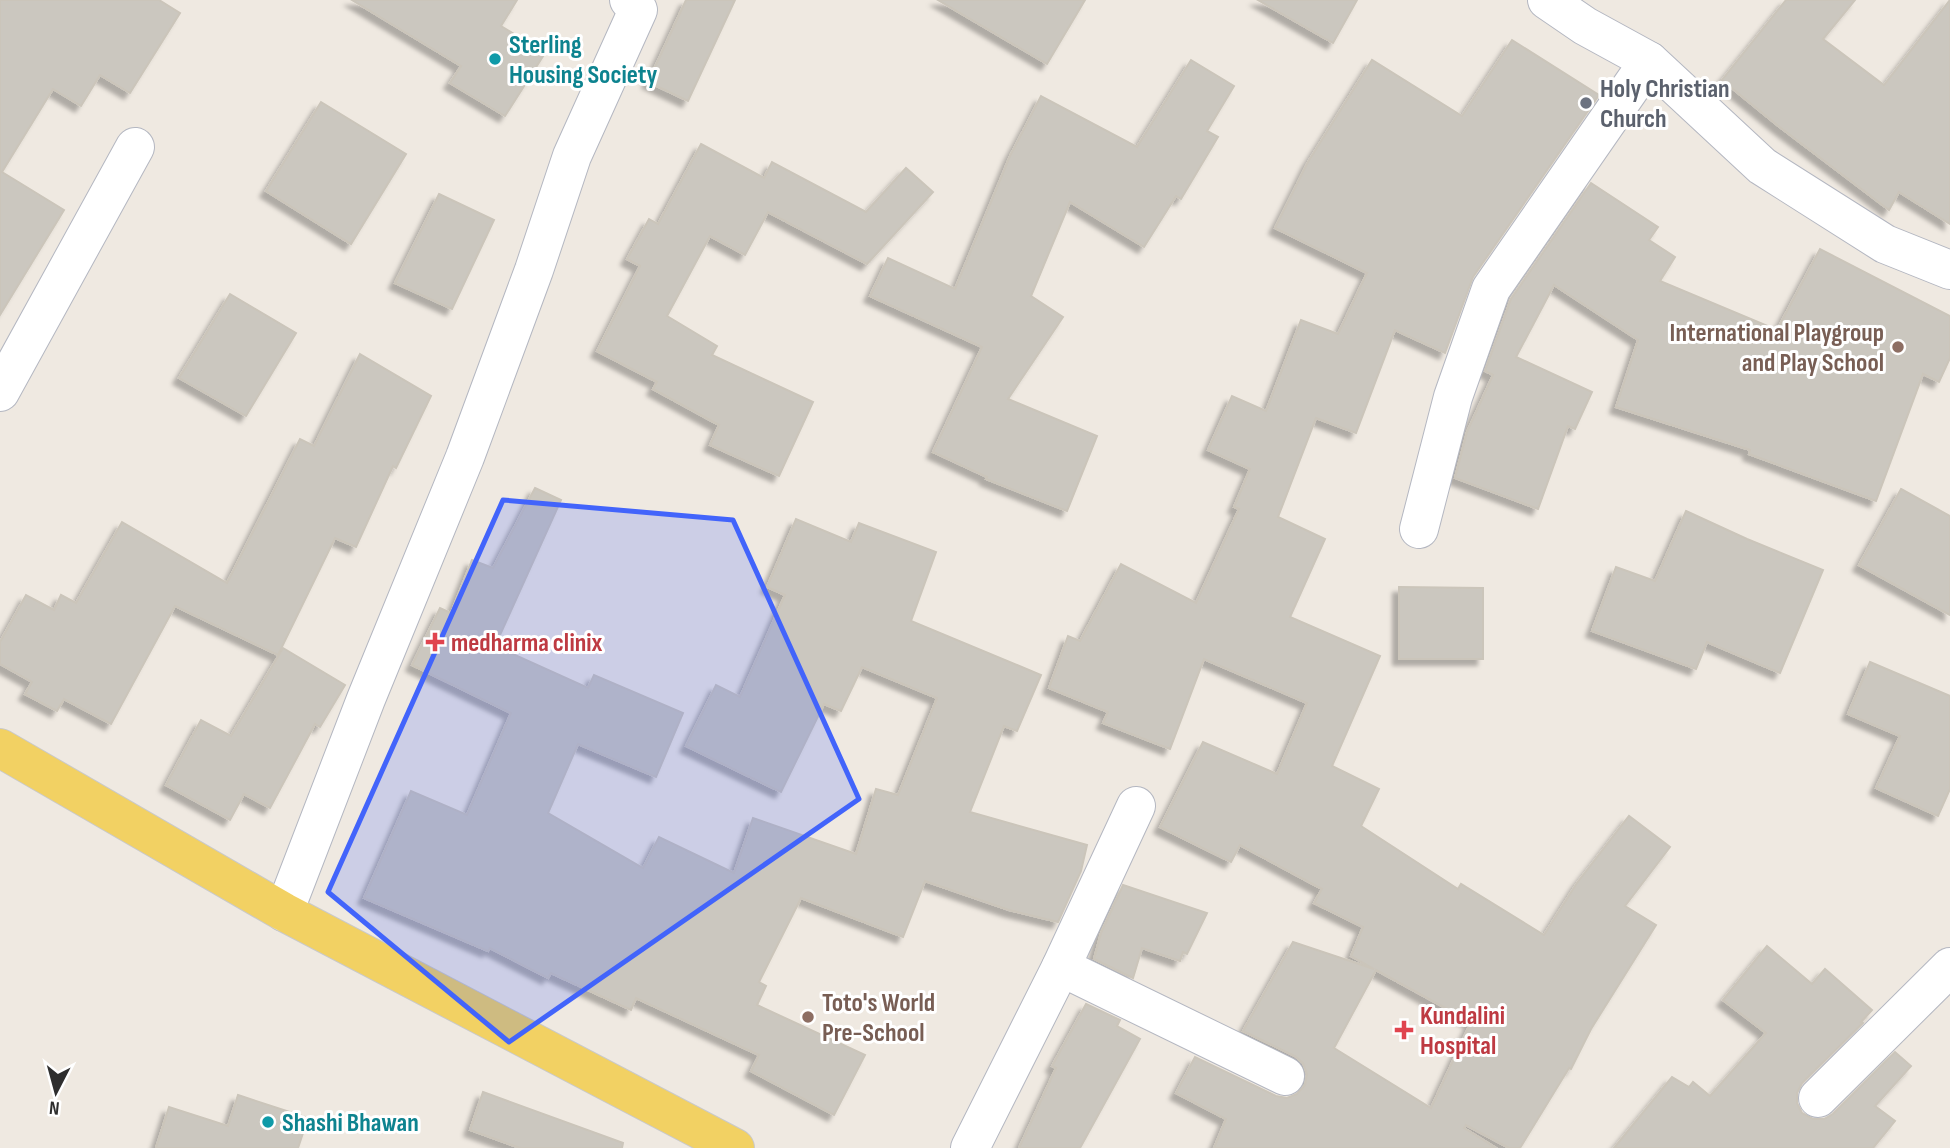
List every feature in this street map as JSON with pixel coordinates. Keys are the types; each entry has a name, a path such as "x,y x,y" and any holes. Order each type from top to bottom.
{"main road":[{"path":"0,748 284,912 735,1148"}],"street":[{"path":"1547,0 1585,26 1649,61 1762,166 1885,244 1950,270"},
{"path":"284,912 371,686 465,457 534,270 572,156 637,3"},
{"path":"1419,529 1452,397 1492,289 1649,61"},
{"path":"0,392 135,147"},
{"path":"970,1148 1061,967 1136,806"},
{"path":"1061,967 1285,1076"},
{"path":"1818,1098 1950,967"}],"highlighted area":[{"path":"503,500 733,520 859,799 509,1042 328,892"}],"building":[{"path":"0,0 159,0 180,13 130,93 100,75 81,106 53,89 2,172 64,210 0,315"},
{"name":"Sterling Housing Society","path":"352,0 517,0 501,26 545,53 505,116 450,83 461,66"},
{"path":"686,0 735,0 688,101 648,82"},
{"path":"938,0 1085,0 1047,64"},
{"path":"1258,0 1357,0 1333,43"},
{"path":"1786,0 1855,0 1823,39 1884,85 1950,0 1950,224 1899,192 1889,210 1722,80"},
{"path":"1512,40 1599,95 1473,277 1445,353 1395,330 1356,433 1316,418 1278,517 1325,539 1290,617 1380,656 1332,766 1379,789 1361,826 1458,889 1461,884 1544,935 1577,883 1629,816 1670,847 1625,906 1656,925 1591,1029 1571,1069 1569,1068 1520,1148 1509,1148 1466,1125 1464,1128 1496,1148 1214,1148 1226,1119 1176,1093 1195,1057 1276,1096 1287,1098 1297,1094 1305,1085 1307,1074 1303,1063 1295,1056 1243,1031 1293,942 1374,969 1351,956 1363,927 1314,903 1322,889 1240,845 1231,862 1160,827 1203,742 1277,774 1307,703 1204,659 1170,749 1103,723 1108,712 1049,688 1068,636 1080,641 1121,564 1196,603 1239,509 1234,507 1250,469 1208,450 1232,396 1266,411 1301,320 1338,334 1367,273 1275,228 1308,162 1372,60 1462,116","holes":["1376,970 1471,1022 1431,1108 1334,1048"]},
{"path":"1191,60 1234,86 1207,131 1218,137 1181,199 1176,196 1144,247 1070,202 1031,296 1063,317 1008,399 1097,436 1067,511 986,479 987,477 933,452 982,347 870,296 888,258 955,289 1010,156 1041,96 1137,147"},
{"path":"321,102 406,154 351,244 266,191"},
{"path":"701,144 764,178 772,162 866,212 906,168 933,192 867,264 768,212 745,255 710,236 667,316 717,346 712,355 813,402 779,476 710,445 719,425 653,389 657,382 597,351 640,266 627,259 649,219 658,224"},
{"path":"1591,183 1658,227 1649,240 1675,257 1660,281 1777,330 1820,249 1950,316 1950,358 1939,382 1923,374 1876,501 1749,454 1750,450 1616,407 1638,340 1554,285 1516,357 1592,392 1575,429 1568,426 1538,509 1455,478 1467,432 1493,375 1485,371 1511,299"},
{"path":"439,194 494,220 452,309 395,283"},
{"path":"230,294 296,333 246,416 179,378"},
{"path":"360,354 431,396 396,468 393,466 356,547 335,538 278,655 175,606 111,724 64,699 57,711 25,694 32,682 0,664 0,642 26,595 54,610 61,595 76,603 122,522 227,583 300,439 314,446"},
{"path":"535,488 561,500 495,646 588,688 594,675 683,713 656,777 578,744 548,813 643,868 659,837 734,873 753,818 856,854 876,789 898,795 937,698 862,667 841,711 824,704 781,792 686,746 716,685 740,697 785,595 767,587 796,519 851,542 859,523 936,552 911,621 1041,675 1017,731 1004,726 970,812 1087,845 1081,871 1058,922 1009,910 925,881 903,937 801,898 759,982 766,986 757,1005 865,1055 834,1115 751,1071 759,1055 636,998 631,1010 551,973 548,978 490,948 488,951 364,898 411,791 467,815 511,713 412,665 440,608 451,613 472,560 493,568"},
{"path":"1901,489 1950,516 1950,615 1859,565"},
{"path":"1686,511 1823,570 1780,673 1707,642 1696,669 1592,631 1616,567 1655,581"},
{"path":"1399,587 1483,588 1483,659 1399,659"},
{"path":"283,648 345,685 320,727 315,724 270,808 244,794 230,820 166,785 201,720 231,736"},
{"path":"1870,662 1950,696 1950,789 1938,816 1876,788 1900,736 1848,714"},
{"path":"1123,885 1207,913 1187,954 1183,952 1180,961 1142,948 1133,978 1094,959 1101,933"},
{"path":"1767,946 1812,984 1825,969 1872,1010 1861,1022 1863,1023 1802,1083 1797,1093 1797,1103 1802,1113 1813,1119 1824,1119 1833,1114 1895,1052 1911,1066 1875,1106 1895,1121 1873,1148 1614,1148 1672,1077 1689,1087 1693,1082 1710,1096 1766,1033 1723,1000"},
{"path":"1086,1004 1120,1020 1117,1026 1140,1039 1080,1148 1019,1148 1056,1068 1052,1066"},
{"path":"483,1092 623,1143 622,1148 520,1148 470,1130"},
{"name":"Shashi Bhawan","path":"238,1095 308,1118 298,1148 156,1148 169,1107 228,1126"}],"place":[{"name":"Sterling Housing Society","path":"495,59"},
{"name":"Holy Christian Church","path":"1586,103"},
{"name":"International Playgroup and Play School","path":"1898,347"},
{"name":"medharma clinix","path":"435,642"},
{"name":"Toto's World Pre-School","path":"808,1017"},
{"name":"Kundalini Hospital","path":"1404,1030"},
{"name":"Shashi Bhawan","path":"268,1122"}]}
